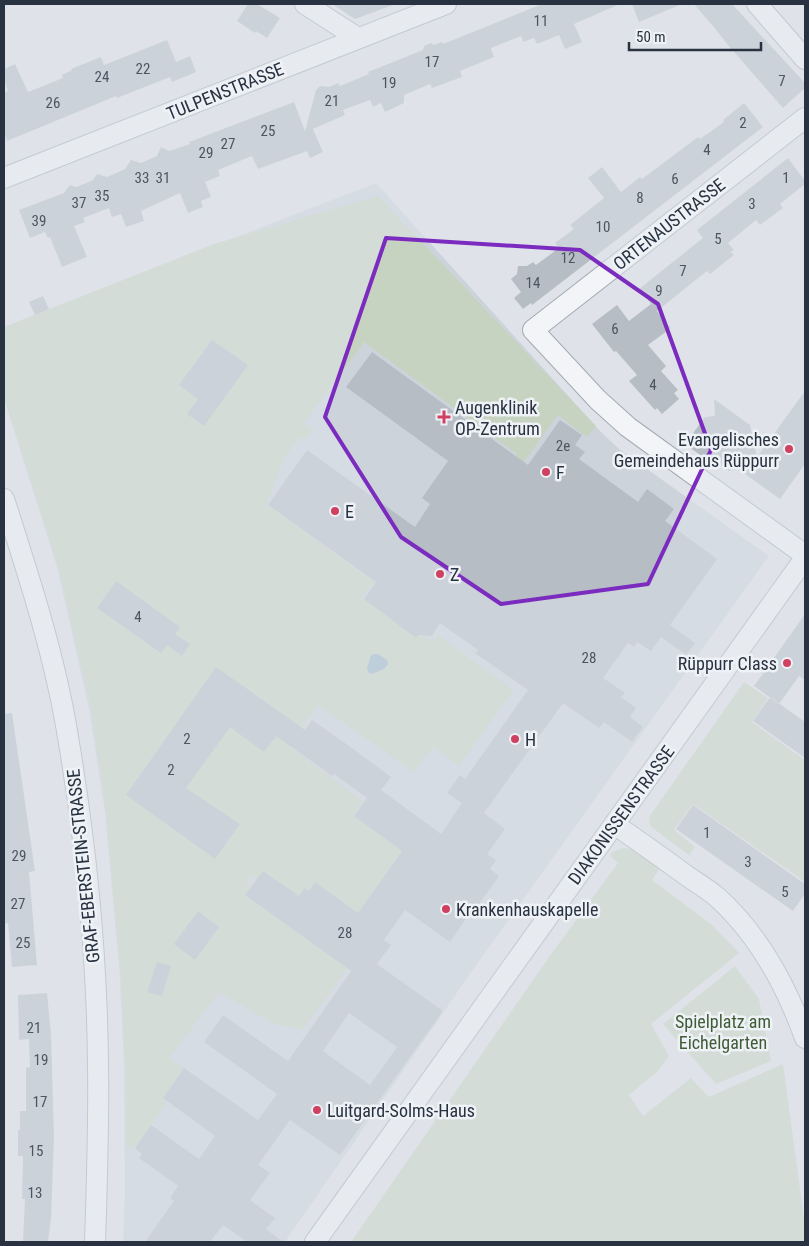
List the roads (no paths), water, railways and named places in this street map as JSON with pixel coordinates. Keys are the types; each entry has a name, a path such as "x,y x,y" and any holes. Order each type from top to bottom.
{"street":[{"path":"305,4 358,38"},
{"name":"TULPENSTRASSE","path":"4,178 446,4"},
{"path":"757,4 805,59"},
{"name":"ORTENAUSTRASSE","path":"805,118 533,330 598,400 628,427 805,557"},
{"name":"GRAF-EBERSTEIN-STRASSE","path":"4,500 39,610 68,736 88,888 98,1062 99,1123 95,1242"},
{"name":"DIAKONISSENSTRASSE","path":"315,1242 805,557"},
{"path":"614,824 716,897 739,920 758,943 777,973 797,1013 805,1038"}],"water":[{"path":"375,654 387,660 388,664 384,669 372,674 368,672 367,668 371,655"}],"place":[{"name":"Augenklinik OP-Zentrum","path":"444,417"},
{"name":"Evangelisches Gemeindehaus Rüppurr","path":"789,449"},
{"name":"F","path":"546,472"},
{"name":"E","path":"335,511"},
{"name":"Z","path":"440,574"},
{"name":"Rüppurr Class","path":"787,663"},
{"name":"H","path":"515,739"},
{"name":"Krankenhauskapelle","path":"446,909"},
{"name":"Luitgard-Solms-Haus","path":"317,1110"}],"park label":[{"name":"Spielplatz am Eichelgarten","path":"723,1031"}]}
